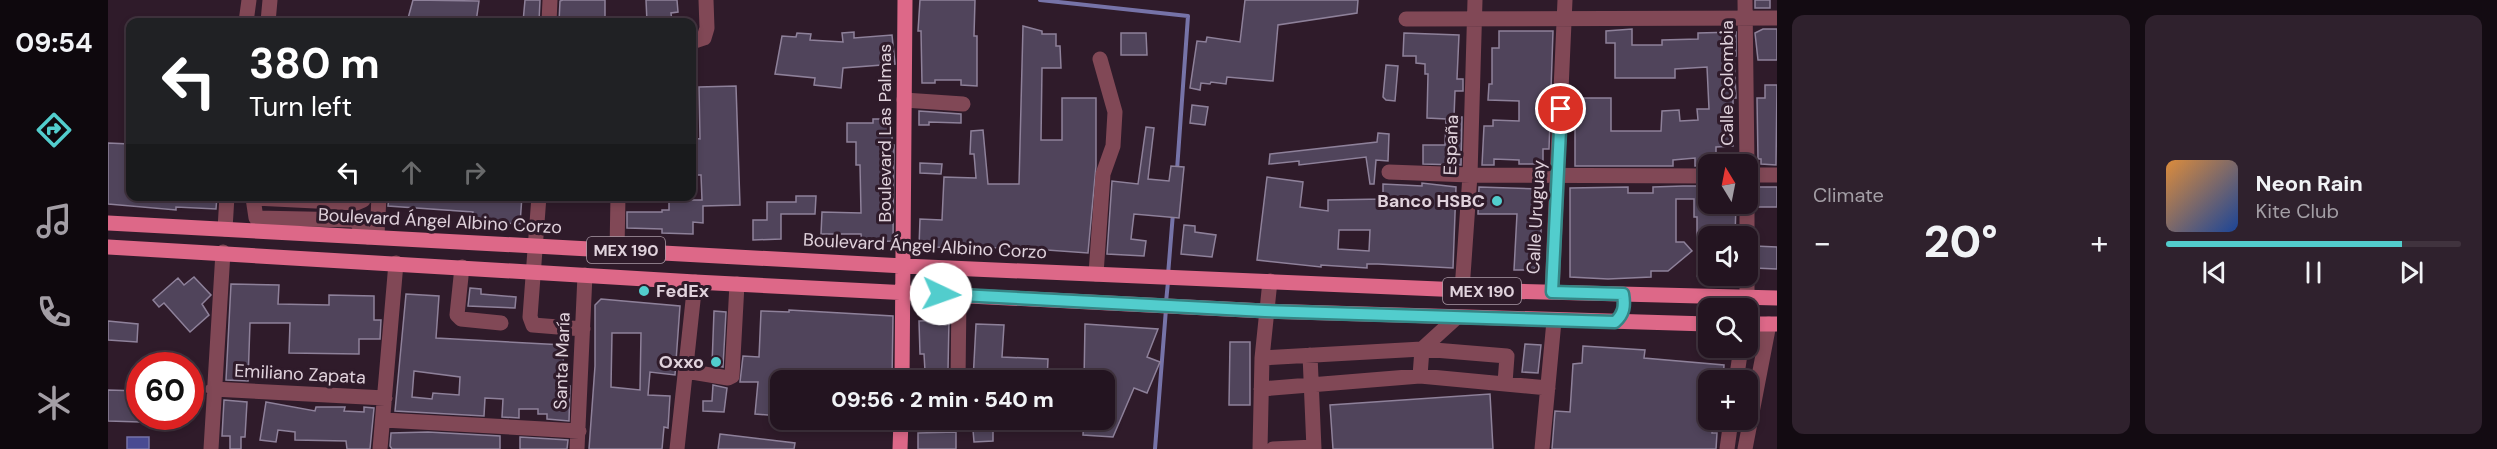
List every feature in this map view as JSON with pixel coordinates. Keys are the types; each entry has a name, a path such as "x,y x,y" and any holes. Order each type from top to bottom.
{"main road":[{"name":"Boulevard Las Palmas","path":"902,370 905,0"},
{"name":"Boulevard Ángel Albino Corzo","path":"108,223 904,266 1461,290 1747,298"},
{"path":"262,254 264,231"},
{"name":"MEX 190","path":"108,247 262,254 695,282 1265,311 1698,324"},
{"path":"1615,322 1624,310 1623,294"},
{"path":"1640,295 1632,309 1642,323"},
{"name":"Boulevard Ángel Albino Corzo","path":"1758,298 1777,298"},
{"path":"900,449 901,430"}],"street":[{"path":"247,18 249,0"},
{"path":"268,18 270,0"},
{"path":"549,18 550,0"},
{"path":"697,0 696,18 698,24 706,28"},
{"path":"696,41 704,38 706,0"},
{"name":"España","path":"1461,290 1470,176 1475,0"},
{"name":"Calle Uruguay","path":"1552,292 1565,0"},
{"name":"Calle Colombia","path":"1745,0 1747,154"},
{"path":"1407,19 1777,18"},
{"path":"1096,274 1103,174 1113,146 1115,112 1100,59"},
{"path":"904,100 963,104"},
{"path":"1389,172 1470,176 1698,176"},
{"path":"1758,176 1777,175"},
{"path":"225,229 227,201"},
{"path":"253,201 253,214 256,218 355,220 373,236"},
{"path":"322,201 356,203 361,201"},
{"path":"373,236 378,201"},
{"path":"539,201 530,317 533,325 583,328"},
{"path":"618,201 618,250"},
{"path":"211,449 223,252"},
{"path":"380,449 396,263"},
{"path":"462,267 457,315 461,319 501,322"},
{"name":"Santa María","path":"577,449 585,275"},
{"path":"1260,449 1262,358 1265,311 1270,281"},
{"path":"677,449 695,282"},
{"path":"686,371 728,378 732,376 737,284"},
{"path":"1747,286 1747,298"},
{"path":"958,370 959,295"},
{"path":"1420,376 1422,349 1456,318"},
{"path":"1542,449 1554,321"},
{"path":"1745,449 1773,324"},
{"path":"1262,358 1422,349 1507,356 1505,382"},
{"path":"1273,449 1314,448 1310,355"},
{"path":"1261,389 1420,376 1505,382 1548,388"},
{"name":"Emiliano Zapata","path":"213,389 385,399"},
{"path":"384,420 579,431"},
{"path":"1727,449 1730,430"}],"shaded area":[{"path":"127,437 149,437 149,449 127,449"}],"building":[{"path":"413,0 479,1 477,18 408,18"},
{"path":"525,0 540,0 539,18 523,18"},
{"path":"605,0 605,18 559,18 560,1"},
{"path":"646,0 677,0 678,12 671,13 672,18 647,18"},
{"path":"920,0 975,0 974,36 977,36 977,86 961,85 961,80 935,80 935,83 922,83 921,31 918,31"},
{"path":"1245,0 1358,0 1357,13 1278,25 1273,81 1227,77 1226,84 1201,83 1200,90 1190,88 1197,41 1206,42 1207,37 1240,42"},
{"path":"1755,0 1770,0 1770,8 1755,8"},
{"path":"1023,26 1042,31 1042,34 1056,34 1056,46 1060,46 1061,68 1042,68 1041,140 1062,140 1062,98 1096,98 1096,166 1088,253 1019,248 919,247 920,219 942,220 944,177 976,178 974,154 970,154 971,131 983,130 988,184 1019,184"},
{"path":"1632,29 1632,45 1662,45 1662,40 1698,39 1698,33 1736,32 1733,146 1716,147 1716,154 1698,154 1698,166 1695,166 1695,158 1673,160 1673,166 1575,166 1575,98 1611,98 1611,131 1661,131 1662,111 1679,110 1680,121 1698,120 1697,109 1709,109 1707,67 1675,69 1675,78 1615,78 1615,43 1606,43 1606,31"},
{"path":"1763,29 1777,29 1777,60 1758,60 1755,33"},
{"path":"1499,31 1553,31 1549,149 1543,149 1543,164 1519,164 1519,160 1494,159 1494,165 1482,165 1484,126 1493,126 1493,120 1519,121 1519,101 1488,100 1489,84 1492,84 1492,48 1499,48"},
{"path":"854,32 854,38 892,35 895,64 843,68 841,88 814,85 815,78 775,74 782,36 796,37 797,33 811,34 810,40 843,42 842,33"},
{"path":"1121,33 1146,33 1147,55 1121,55"},
{"path":"1404,33 1459,35 1457,79 1463,79 1463,91 1455,91 1454,117 1462,117 1461,165 1423,164 1423,145 1445,145 1446,119 1427,118 1428,74 1425,74 1425,64 1416,63 1416,56 1403,56"},
{"path":"1386,65 1398,66 1395,101 1386,100 1383,97"},
{"path":"1765,85 1777,85 1776,165 1761,164 1761,159 1758,159 1757,98 1765,98"},
{"path":"736,86 740,205 703,206 703,223 693,222 693,234 662,233 662,229 627,228 627,212 662,212 662,210 669,210 669,201 702,200 701,175 696,175 696,138 700,139 699,87"},
{"path":"1192,105 1208,107 1205,125 1190,123"},
{"path":"919,111 961,114 961,123 929,122 929,125 919,125"},
{"path":"873,119 892,119 893,241 862,242 861,234 821,234 822,212 861,213 860,165 856,165 856,142 847,142 847,123 873,123"},
{"path":"1146,127 1154,128 1148,179 1169,181 1171,166 1184,167 1179,218 1134,214 1131,239 1146,241 1144,256 1107,254 1112,181 1138,184"},
{"path":"1378,133 1389,134 1388,161 1376,160 1374,184 1370,184 1366,157 1299,165 1299,161 1269,164 1270,154 1377,142"},
{"path":"108,143 126,144 126,201 217,201 216,209 176,207 176,210 108,204"},
{"path":"920,163 942,164 941,174 920,173"},
{"path":"1267,177 1303,182 1300,207 1328,211 1328,200 1383,199 1383,184 1422,186 1422,183 1456,187 1453,268 1378,264 1367,264 1367,268 1321,265 1321,267 1257,260","holes":["1339,230 1370,230 1369,251 1338,249"]},
{"path":"1698,186 1698,214 1736,214 1735,226 1698,226 1698,276 1697,217 1694,217 1694,199 1676,199 1676,242 1684,242 1692,251 1668,271 1651,271 1651,277 1608,279 1570,277 1570,188 1628,187 1628,193 1653,193 1653,187"},
{"path":"1479,187 1541,189 1541,236 1538,236 1537,266 1533,270 1514,270 1517,214 1478,214"},
{"path":"1758,187 1777,187 1777,207 1758,207"},
{"path":"796,196 816,196 815,214 781,214 781,239 753,240 753,220 767,220 767,202 796,202"},
{"path":"388,201 522,201 520,224 472,221 473,212 388,206"},
{"path":"1184,225 1195,226 1195,232 1216,235 1212,257 1181,254"},
{"path":"1758,246 1777,247 1777,269 1758,268"},
{"path":"194,277 211,295 202,304 209,315 190,332 164,303 159,307 153,300 178,278 184,285"},
{"path":"231,284 279,285 278,304 329,305 329,295 374,296 374,320 381,320 380,339 359,339 359,354 289,353 290,323 250,323 248,381 226,380"},
{"path":"470,288 481,289 481,294 516,297 515,308 468,306"},
{"path":"406,294 439,296 436,338 564,345 562,386 570,386 569,421 547,419 547,414 538,414 538,409 519,409 519,418 502,417 503,399 485,398 484,416 395,411","holes":["414,371 460,377 459,395 433,393 432,399 412,397"]},
{"path":"601,299 680,306 675,375 650,372 648,395 670,396 668,428 664,427 662,449 589,449 595,366 595,305","holes":["612,333 641,333 640,390 611,387"]},
{"path":"789,310 893,316 892,370 770,370 770,415 755,414 758,382 740,382 743,356 759,357 761,311 789,312"},
{"path":"714,311 726,312 723,367 712,365"},
{"path":"949,320 948,370 925,370 924,354 920,354 919,321"},
{"path":"108,321 138,324 137,342 108,340"},
{"path":"976,324 1004,325 1002,357 1048,359 1048,370 974,370"},
{"path":"1085,324 1158,329 1147,357 1160,362 1147,393 1134,388 1113,437 1083,435 1083,430 1115,430 1115,370 1084,370"},
{"path":"1230,342 1250,342 1250,405 1229,405"},
{"path":"1525,344 1541,345 1538,373 1522,372"},
{"path":"1583,346 1645,350 1644,358 1724,365 1724,370 1698,370 1698,430 1712,430 1712,433 1717,433 1716,449 1552,449 1555,411 1570,412 1573,364 1582,363"},
{"path":"713,385 727,388 724,412 703,411 703,401 712,401"},
{"path":"108,390 126,391 126,422 108,421"},
{"path":"1490,394 1493,449 1333,449 1330,405"},
{"path":"224,400 247,402 245,437 241,437 241,449 230,449 230,436 222,436"},
{"path":"266,402 315,411 316,407 345,407 344,411 364,412 364,407 374,408 370,449 347,449 346,441 295,440 295,432 278,430 276,442 260,440"},
{"path":"973,430 993,430 993,441 974,442"},
{"path":"428,432 500,436 500,449 392,449 390,446 391,433"},
{"path":"956,432 956,449 918,449 918,433"},
{"path":"720,434 795,443 794,449 718,449"},
{"path":"520,437 568,440 567,449 520,449"}],"waterway":[{"path":"1040,0 1188,16 1177,170"},
{"path":"1168,275 1173,213"},
{"path":"1166,302 1168,282"},
{"path":"1155,449 1166,309"}],"place":[{"name":"Banco HSBC","path":"1497,201"},
{"name":"FedEx","path":"644,291"},
{"name":"Oxxo","path":"716,362"}],"route":[{"path":"941,294 1265,311 1615,322 1624,310 1623,294 1552,292 1561,109"}]}
